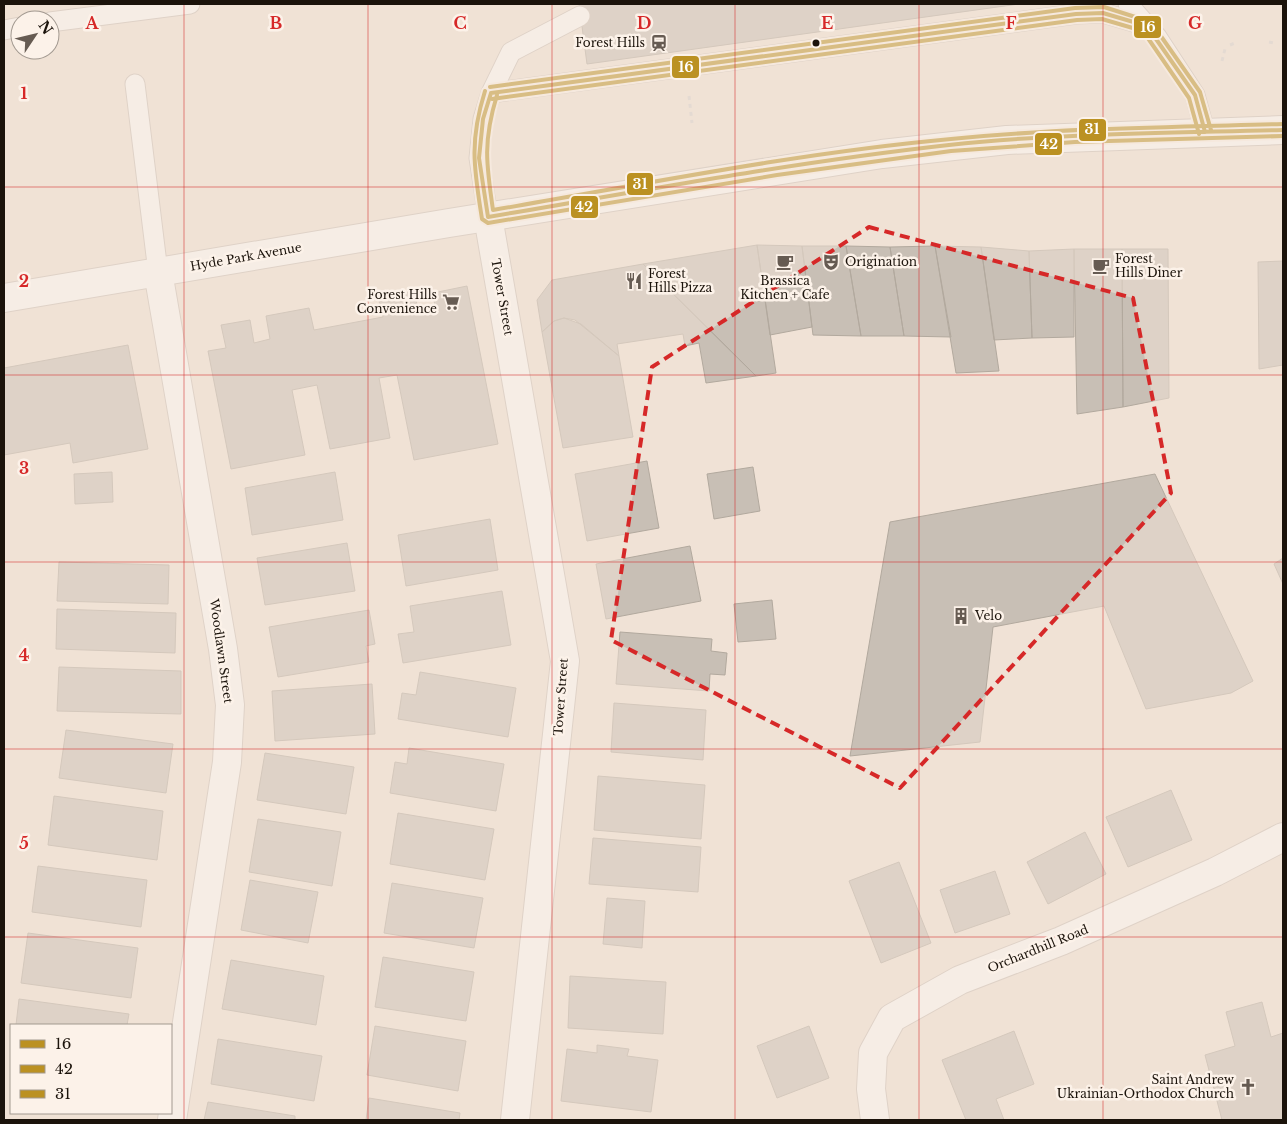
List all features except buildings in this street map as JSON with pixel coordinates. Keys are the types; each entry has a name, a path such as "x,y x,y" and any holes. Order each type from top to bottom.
{"street":[{"name":"Hyde Park Avenue","path":"4,298 814,164 949,146 1006,140 1283,130"},
{"name":"Tower Street","path":"488,218 565,661 515,1120"},
{"name":"Woodlawn Street","path":"158,272 223,649 230,705 226,762 172,1120"},
{"name":"Orchardhill Road","path":"875,1120 871,1089 873,1053 892,1018 960,980 1088,928 1215,872 1283,837"}],"lane":[{"path":"60,21 190,4"},
{"path":"1128,4 1148,26 1195,95 1205,132"},
{"path":"491,93 1076,14 1103,13 1148,26"},
{"path":"488,218 479,158 483,119 491,93 511,52 580,16"},
{"path":"135,84 158,272"}],"path":[{"path":"1269,42 1274,43"},
{"path":"1230,45 1235,43"},
{"path":"1222,61 1225,48"},
{"path":"689,94 692,123"}],"highlighted area":[{"path":"869,227 1133,298 1171,493 900,788 611,640 652,367"}],"transit line":[{"name":"31","path":"490,87 1075,8 1104,7 1151,22 1200,92 1211,130"},
{"name":"16","path":"491,93 1076,14 1103,13 1147,26 1195,95 1205,132"},
{"name":"42","path":"492,99 1077,20 1102,19 1143,31 1189,98 1199,134"},
{"name":"42","path":"485,91 477,125 474,155 482,219 488,223 777,175 951,151 1075,142 1283,136"},
{"name":"16","path":"488,217 479,158 483,119 491,93"},
{"name":"31","path":"497,95 489,126 487,152 493,210 722,170 894,145 1034,132 1283,124"},
{"name":"16","path":"488,217 776,168 949,145 1074,136 1283,130"}],"place":[{"name":"Forest Hills","path":"659,43"},
{"name":"Brassica Kitchen + Cafe","path":"785,262"},
{"name":"Origination","path":"831,262"},
{"name":"Forest Hills Diner","path":"1101,266"},
{"name":"Forest Hills Pizza","path":"634,281"},
{"name":"Forest Hills Convenience","path":"451,302"},
{"name":"Velo","path":"961,616"},
{"name":"Saint Andrew Ukrainian-Orthodox Church","path":"1248,1087"}]}
